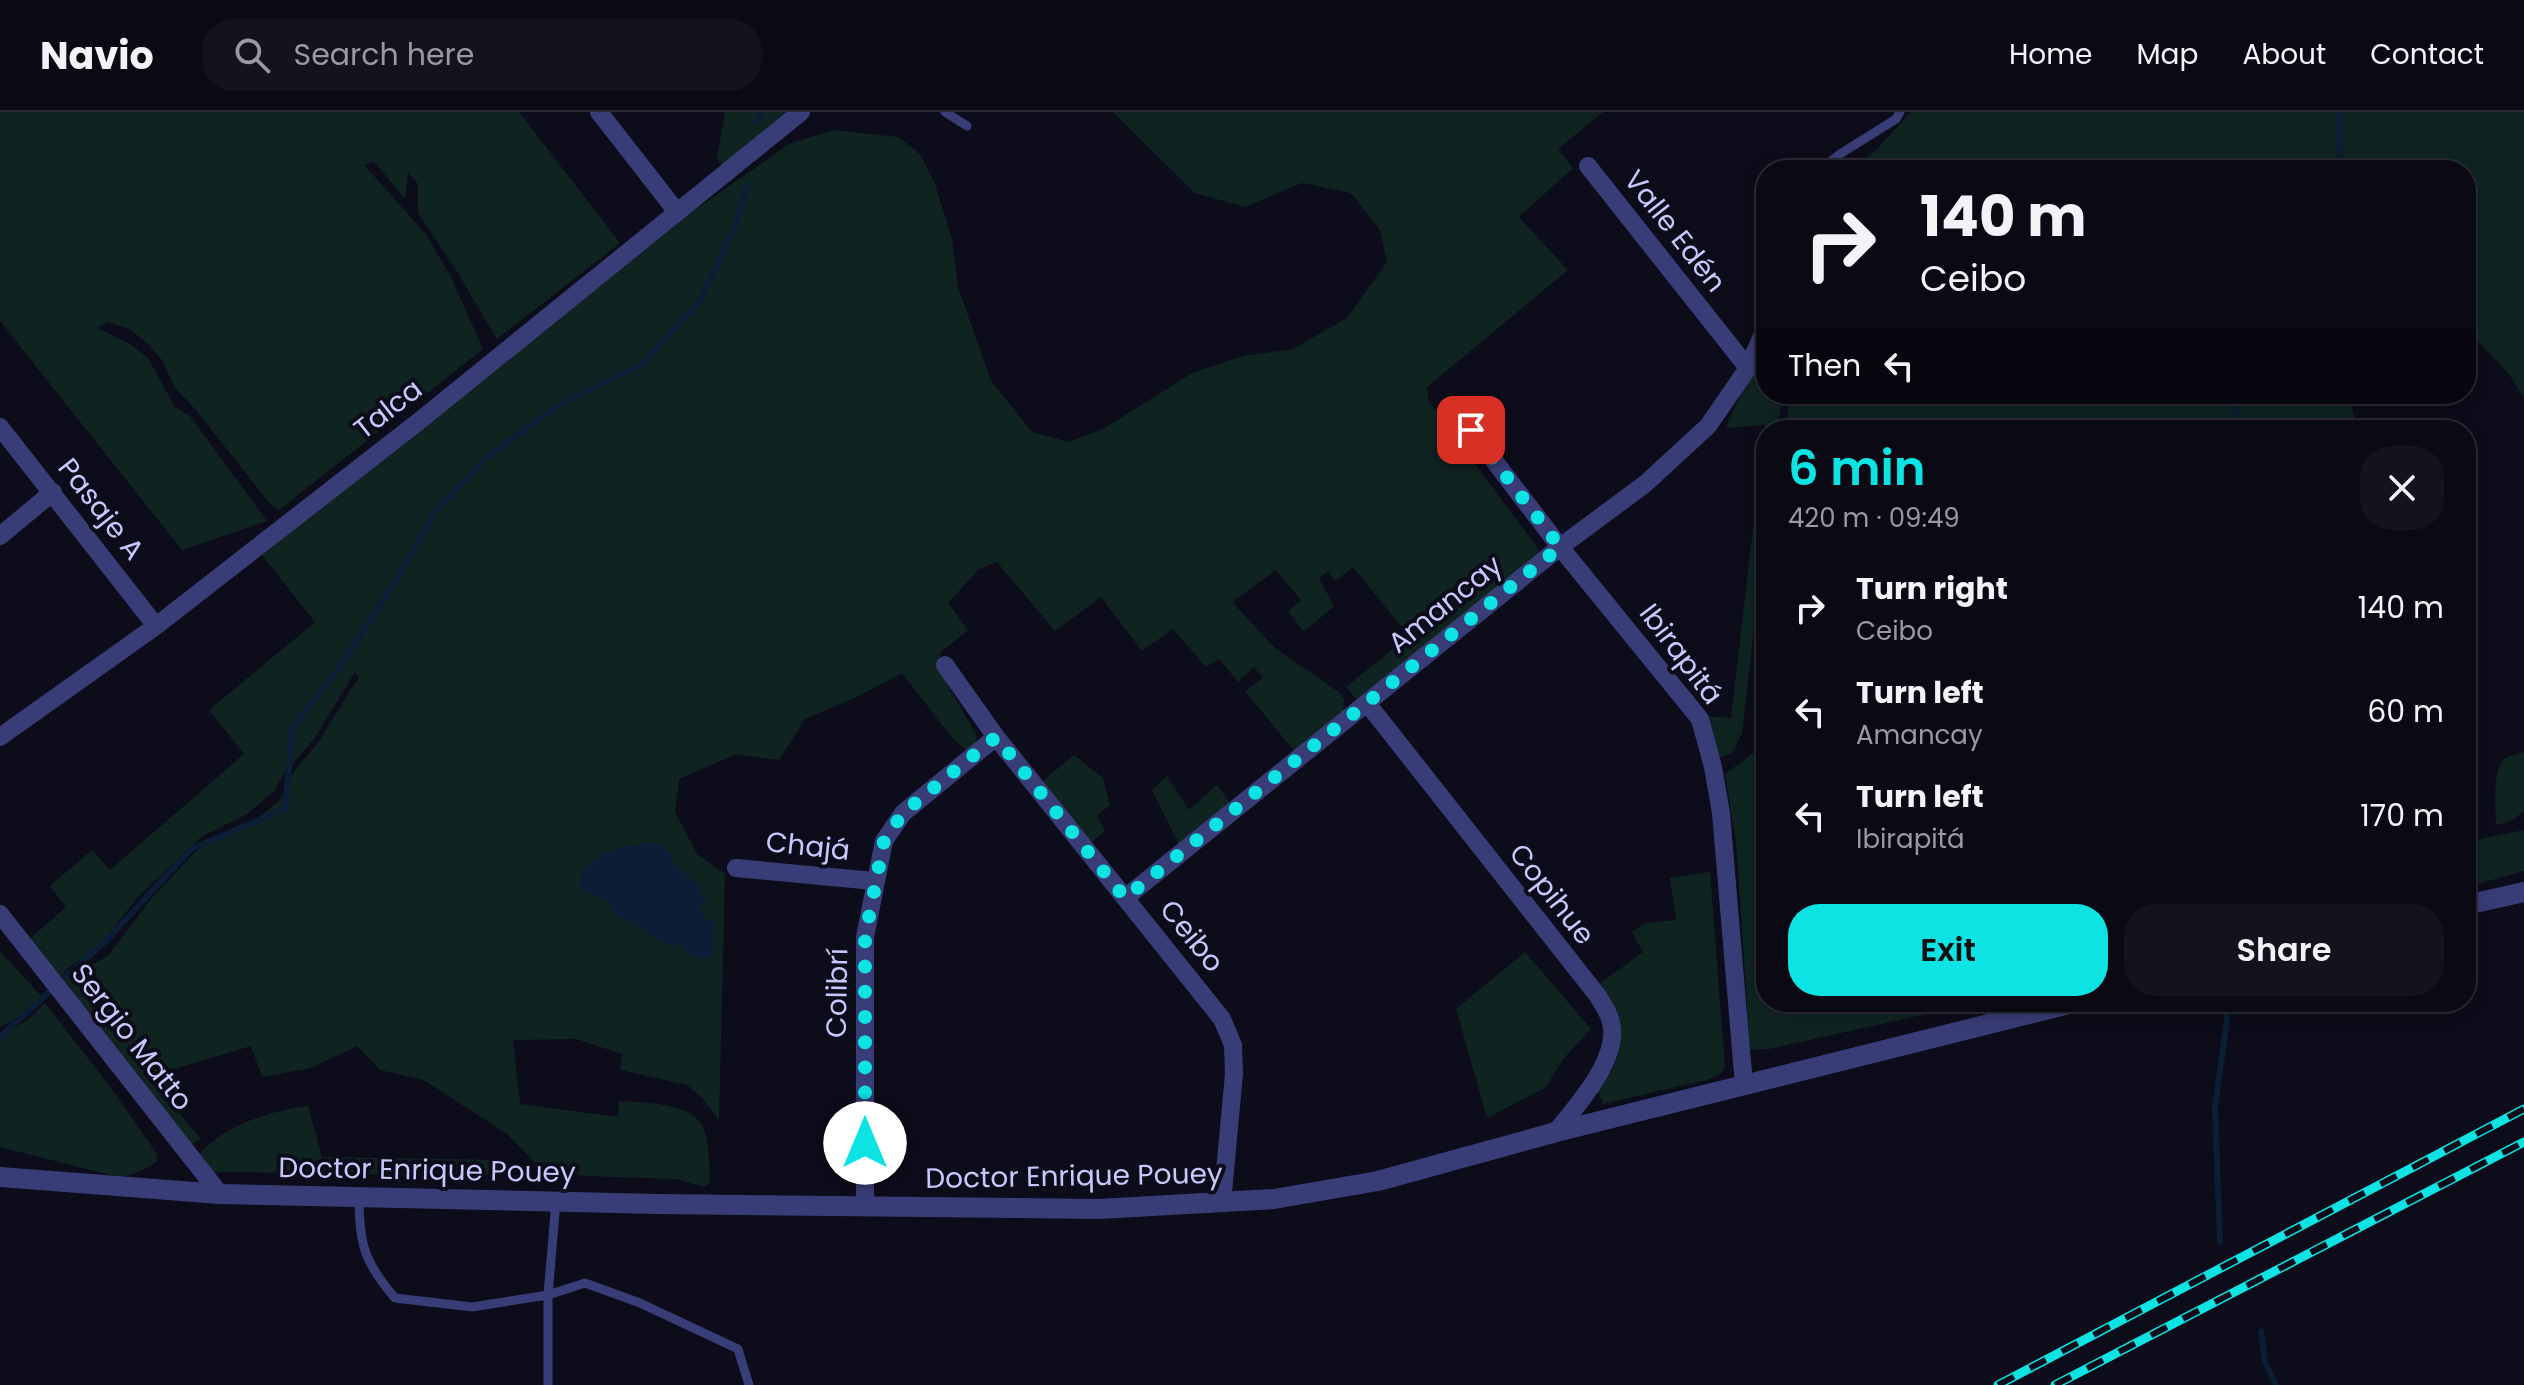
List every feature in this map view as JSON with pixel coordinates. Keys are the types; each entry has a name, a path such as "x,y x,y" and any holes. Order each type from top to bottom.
{"street":[{"path":"599,112 677,212"},
{"name":"Talca","path":"0,737 156,626 418,422 801,112"},
{"name":"Valle Edén","path":"1588,166 1748,368"},
{"name":"Amancay","path":"1125,898 1560,547 1645,484 1708,426 1748,368 1756,350"},
{"name":"Ibirapitá","path":"1453,407 1560,547 1700,719 1721,813 1744,1085"},
{"name":"Pasaje A","path":"0,427 156,626"},
{"path":"0,536 53,492"},
{"name":"Ceibo","path":"945,665 996,737 1222,1019 1233,1045 1234,1074 1222,1203"},
{"name":"Copihue","path":"1367,703 1598,996 1611,1021 1610,1050 1594,1082 1556,1132"},
{"name":"Colibrí","path":"865,1206 865,937 884,841 903,813 996,737"},
{"name":"Chajá","path":"736,868 874,881"},
{"path":"2476,903 2524,892"},
{"name":"Sergio Matto","path":"0,914 220,1194"},
{"name":"Doctor Enrique Pouey","path":"0,1177 220,1194 556,1201 1099,1209 1274,1199 1378,1181 1556,1132 2037,1012"}],"lane":[{"path":"945,112 967,126"},
{"path":"1832,160 1896,119 1900,112"},
{"path":"359,1197 359,1234 373,1273 395,1298 472,1307 548,1295 585,1283 640,1303 738,1349 749,1385"},
{"path":"548,1385 548,1295 556,1201"}],"green space":[{"path":"0,112 519,112 620,243 497,339 418,213 418,184 408,172 405,199 374,161 364,165 425,233 451,277 483,349 279,510 271,505 175,388 162,360 149,345 130,329 107,322 98,328 130,344 148,358 175,407 190,416 267,521 182,550 0,321"},
{"path":"725,112 796,112 724,168 717,159"},
{"path":"1113,112 1603,112 1558,149 1573,168 1519,217 1568,270 1427,387 1429,402 1539,550 1535,560 1358,701 1346,687 1409,636 1353,567 1335,581 1328,571 1319,578 1334,606 1304,632 1288,611 1301,600 1276,570 1232,602 1275,648 1339,692 1344,699 1343,714 1295,752 1245,691 1263,678 1254,667 1238,682 1219,659 1206,667 1173,629 1142,651 1101,597 1055,631 997,562 979,569 948,603 968,630 940,653 940,672 976,734 978,750 969,752 953,739 902,673 855,698 805,719 779,760 736,754 679,779 675,812 697,854 725,874 719,1120 687,1085 621,1070 622,1054 576,1039 513,1040 520,1104 618,1117 619,1101 640,1102 677,1108 696,1118 705,1131 708,1146 710,1182 704,1187 676,1179 585,1176 539,1167 507,1134 424,1080 380,1070 357,1046 311,1068 262,1077 251,1046 171,1070 155,1084 201,1139 185,1148 60,986 65,980 108,956 151,899 195,852 229,831 254,821 279,801 293,773 317,744 359,677 355,672 314,739 283,775 274,791 247,814 201,837 138,897 92,955 71,965 55,983 24,944 66,907 50,886 92,850 110,870 244,754 209,710 315,622 262,555 692,212 789,144 833,130 898,137 920,154 935,184 952,239 958,287 991,381 1032,432 1069,442 1105,428 1192,373 1243,356 1293,349 1347,318 1387,262 1380,230 1351,193 1302,183 1245,207 1195,193"},
{"path":"1911,112 2524,112 2524,398 2509,374 2476,339 2476,160 1863,160"},
{"path":"1756,360 1756,404 1781,404 1779,420 1756,420 1756,426 1726,428"},
{"path":"1789,404 2351,404 2355,420 1787,420"},
{"path":"1756,503 1756,613 1742,733 1732,753 1712,760 1690,715 1731,718"},
{"path":"1756,751 1756,1012 1936,1012 1769,1049 1750,1050 1736,842 1725,774"},
{"path":"2524,752 2524,811 2511,821 2496,825 2498,771 2505,759"},
{"path":"1074,755 1103,778 1110,805 1097,816 1105,831 1080,852 1033,789"},
{"path":"1167,776 1189,810 1217,785 1231,804 1180,847 1152,790"},
{"path":"2524,830 2524,871 2476,884 2476,840"},
{"path":"1710,872 1725,1068 1710,1079 1603,1104 1598,1091 1615,1063 1620,1038 1614,1012 1598,985 1643,952 1632,932 1646,923 1676,920 1670,878"},
{"path":"0,951 42,997 29,1012 0,1027"},
{"path":"1525,952 1591,1029 1563,1059 1546,1087 1487,1118 1456,1009"},
{"path":"45,1003 157,1154 157,1161 153,1164 139,1172 118,1177 0,1147 0,1036 29,1019"},
{"path":"308,1106 322,1157 506,1160 510,1165 475,1178 214,1172 198,1156 220,1136 248,1121"}],"water":[{"path":"647,841 663,845 671,854 673,864 698,884 707,902 700,907 707,922 714,919 712,957 697,958 686,952 682,943 675,947 659,941 617,915 609,900 579,887 583,872 593,860 615,849"}],"waterway":[{"path":"757,122 762,112"},
{"path":"2339,112 2341,160"},
{"path":"62,980 105,942 191,849 285,809 293,727 339,668 398,577 434,513 486,458 559,405 642,364 699,302 735,227 747,185"},
{"path":"2233,404 2237,420"},
{"path":"0,1037 49,992"},
{"path":"2220,1242 2215,1107 2227,1012"},
{"path":"2261,1331 2265,1362 2276,1385"}],"railway":[{"path":"1998,1385 2524,1109"},
{"path":"2055,1385 2524,1142"}],"route":[{"path":"865,1143 865,937 884,841 903,813 996,737 1125,898 1560,547 1471,430"}]}
